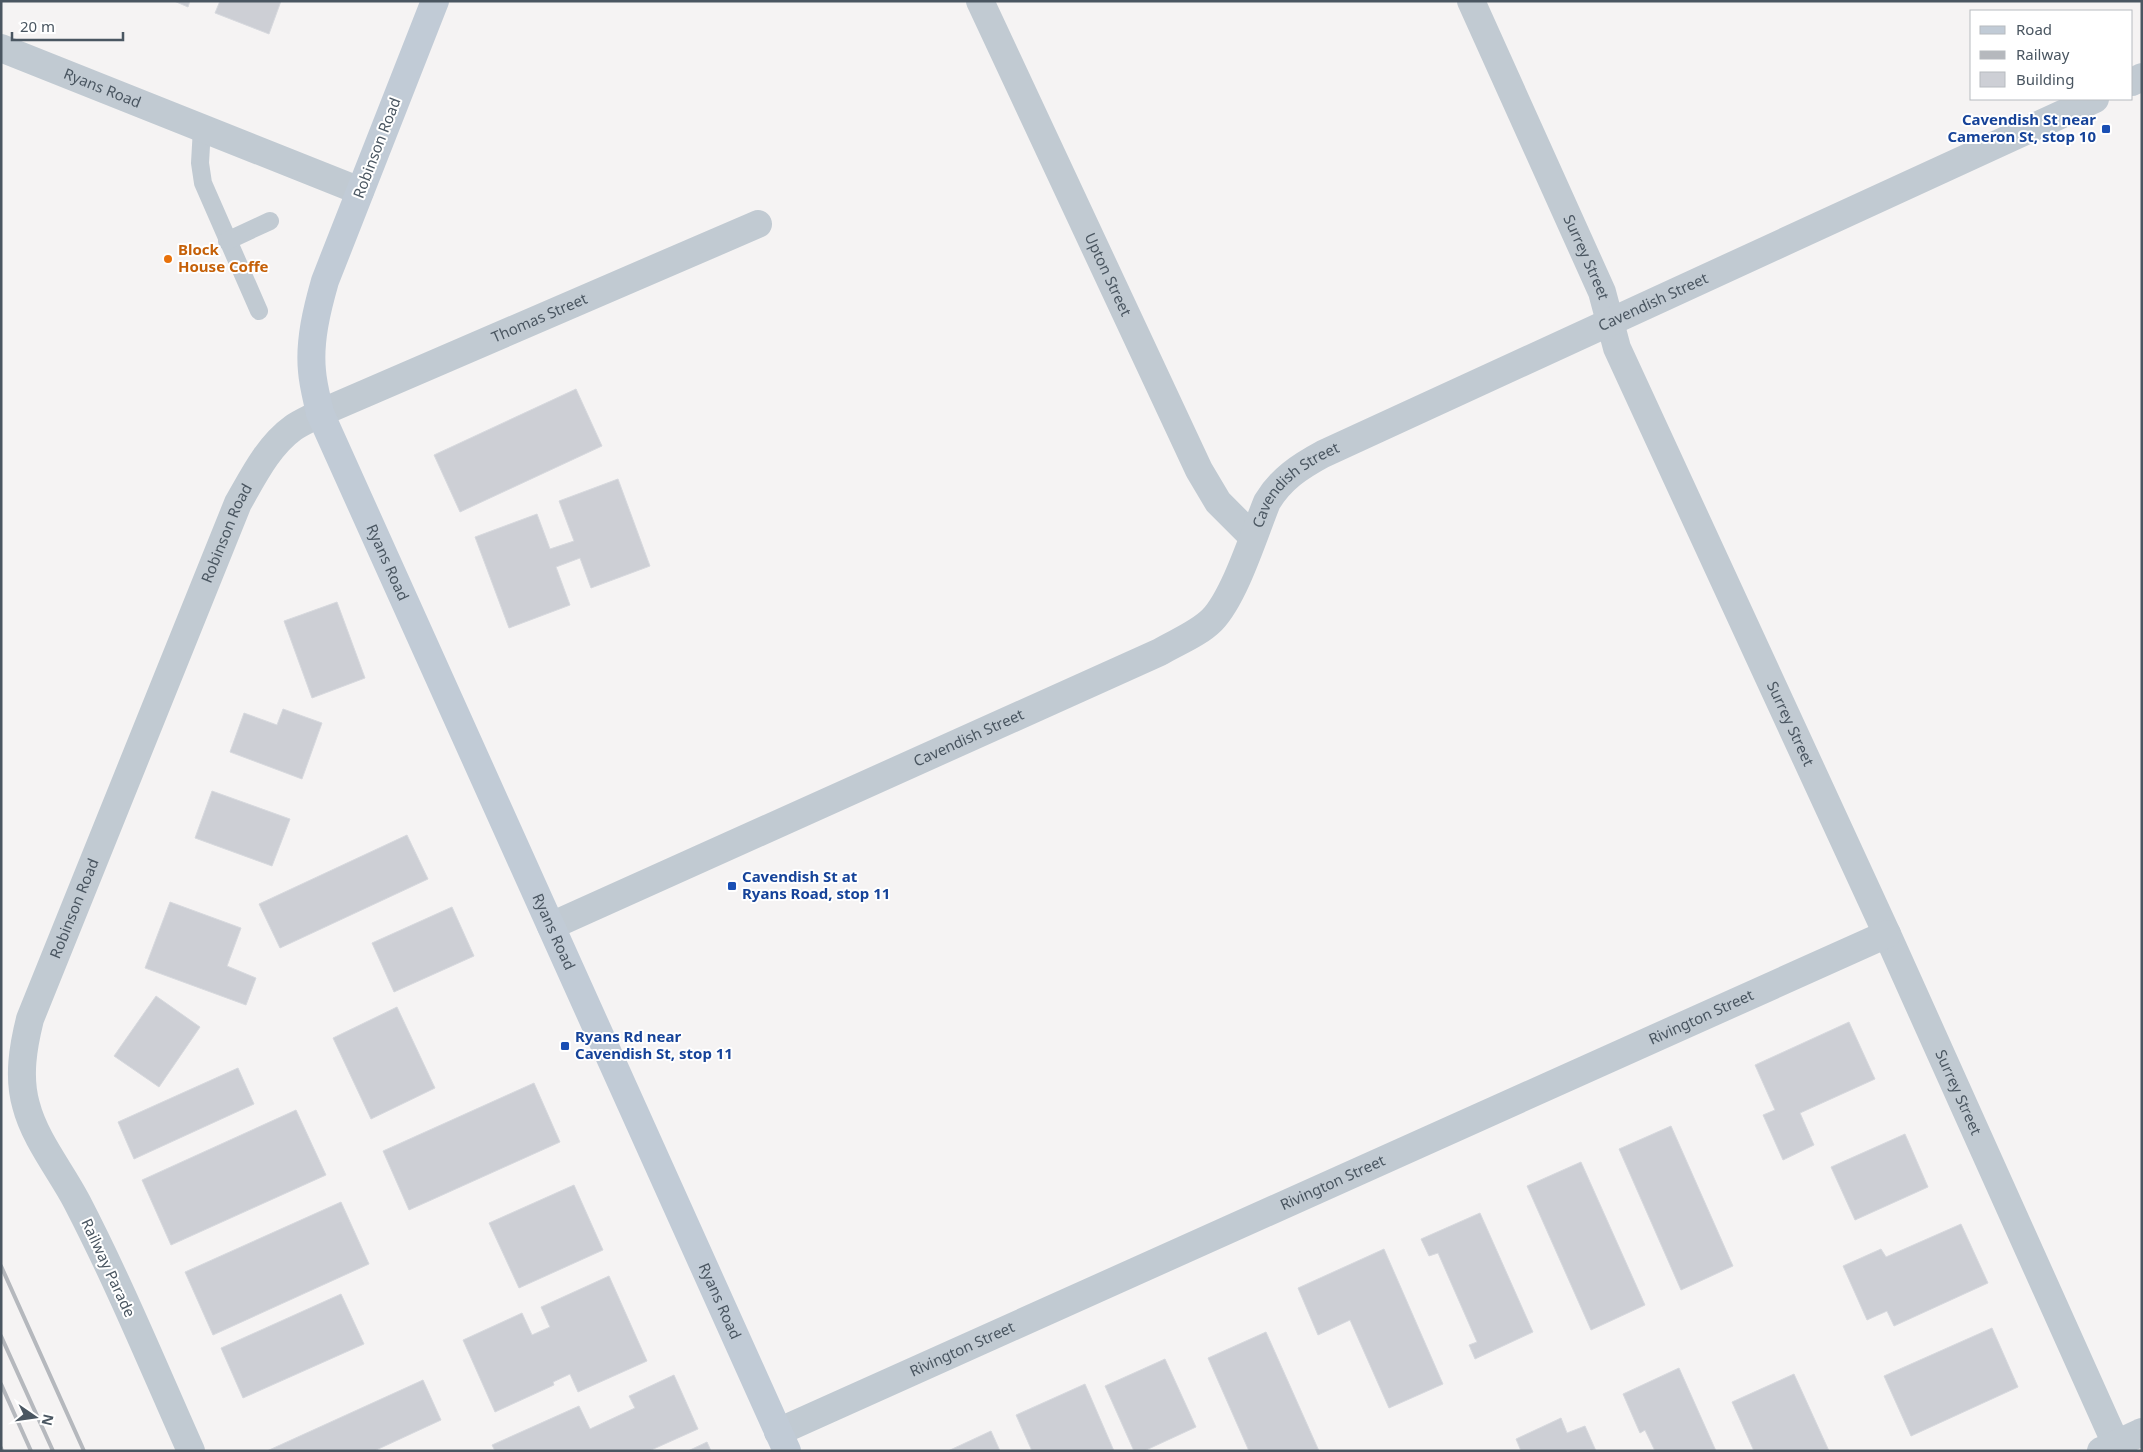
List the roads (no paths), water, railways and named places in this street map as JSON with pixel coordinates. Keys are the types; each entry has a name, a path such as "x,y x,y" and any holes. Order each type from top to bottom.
{"street":[{"name":"Robinson Road","path":"22,1087 24,1043 30,1019 238,503 256,472 282,439 293,428 320,413 312,372 311,356 318,306 325,281 435,1"},
{"name":"Upton Street","path":"980,1 1199,470 1221,506 1253,537"},
{"name":"Surrey Street","path":"1470,1 1602,292 1617,348 1887,934 2109,1447"},
{"name":"Ryans Road","path":"1,48 360,191"},
{"name":"Cavendish Street","path":"551,926 1151,656 1201,629 1212,619 1229,594 1273,492 1297,468 1323,454 2093,100"},
{"name":"Thomas Street","path":"320,413 758,224"},
{"name":"Ryans Road","path":"320,413 783,1441"},
{"name":"Rivington Street","path":"783,1441 1887,934"},
{"name":"Railway Parade","path":"22,1087 26,1107 37,1133 77,1202 190,1451"},
{"path":"2109,1447 2142,1432"}],"lane":[{"path":"202,128 200,163 203,183 259,311"},
{"path":"227,241 270,221"}],"railway":[{"path":"1,1266 84,1451"},
{"path":"1,1336 53,1451"},
{"path":"1,1384 31,1451"}],"place":[{"name":"Cavendish St near Cameron St, stop 10","path":"2106,129"},
{"name":"Block House Coffe","path":"168,259"},
{"name":"Cavendish St at Ryans Road, stop 11","path":"732,886"},
{"name":"Ryans Rd near Cavendish St, stop 11","path":"565,1046"}]}
